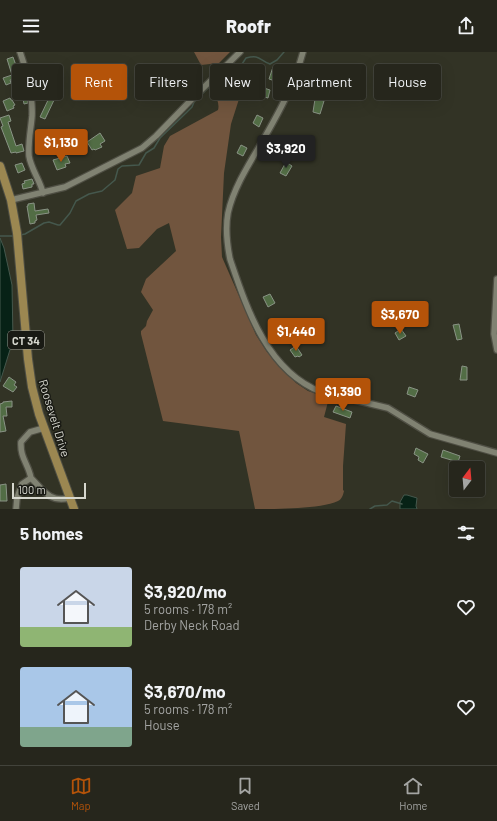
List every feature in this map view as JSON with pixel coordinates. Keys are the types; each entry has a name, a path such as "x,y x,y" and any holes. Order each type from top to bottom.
{"main road":[{"name":"Roosevelt Drive","path":"0,166 11,200 17,237 28,366 32,387 44,428 74,509"}],"street":[{"path":"20,52 28,77 32,113 29,156 43,193"},
{"path":"11,200 61,189 76,183 112,162 142,148 156,136 240,52"},
{"path":"303,52 287,96 238,186 230,205 227,221 227,246 230,259 260,335 289,372 301,382 312,388 321,392 388,408 430,434 497,453"},
{"path":"497,279 494,334 497,350"},
{"path":"44,428 30,432 21,442 20,450 23,459 30,471 31,478 46,493 54,499 62,500 69,498"},
{"path":"16,509 17,498 22,484 31,478"}],"shaded area":[{"path":"194,52 230,52 219,63 200,64"},
{"path":"217,100 239,100 231,124 224,173 221,237 222,257 256,335 267,352 296,383 308,391 329,398 324,417 346,424 343,466 344,491 343,495 338,501 330,504 298,508 255,509 239,431 163,421 141,334 141,331 146,326 153,310 141,292 146,279 176,251 169,223 157,229 139,248 127,249 115,210 132,193 136,176 160,168 164,146 170,136 218,110"},
{"path":"0,238 4,248 12,285 13,340 0,382"},
{"path":"404,495 417,498 417,509 400,509 400,502"}],"building":[{"path":"13,57 16,64 12,64 12,75 7,59"},
{"path":"273,67 273,80 269,79"},
{"path":"12,75 12,80 10,80 11,83 6,85 3,78"},
{"path":"265,88 270,90 268,98 265,97"},
{"path":"10,98 15,105 13,106 14,108 7,111 3,101"},
{"path":"23,100 27,100 28,103 24,104"},
{"path":"48,100 54,100 45,119 40,117"},
{"path":"315,100 324,101 320,114 313,112"},
{"path":"9,115 11,121 8,122 16,146 22,144 24,151 11,153 1,127 3,126 0,118"},
{"path":"257,115 263,118 259,127 253,123"},
{"path":"100,133 105,141 100,144 102,147 92,150 87,142"},
{"path":"241,145 247,148 243,156 237,153"},
{"path":"67,156 70,163 65,164 66,167 57,170 53,160"},
{"path":"286,162 292,166 286,176 280,173"},
{"path":"22,163 25,170 18,173 15,165"},
{"path":"32,179 34,184 32,184 32,187 23,189 22,184 25,183 24,181"},
{"path":"34,203 35,211 48,209 49,213 36,215 37,220 35,223 30,224 27,206 28,204"},
{"path":"270,294 275,303 268,307 263,297"},
{"path":"459,324 462,339 457,340 453,325"},
{"path":"401,329 406,336 399,340 395,333"},
{"path":"296,346 302,355 299,357 295,357 290,350"},
{"path":"462,366 467,367 467,380 460,380"},
{"path":"9,377 16,382 14,385 17,387 13,392 3,386"},
{"path":"409,387 418,390 415,397 407,394"},
{"path":"12,401 12,407 6,407 7,416 3,416 6,431 0,432 0,404 3,402"},
{"path":"336,406 352,412 350,418 333,412"},
{"path":"416,448 428,454 423,463 418,460 419,457 414,454"},
{"path":"443,450 460,456 458,461 441,457"},
{"path":"6,484 7,501 0,501 0,485"}],"waterway":[{"path":"242,64 246,58 251,57 257,57 270,64 277,60 284,52"},
{"path":"20,235 25,234 44,223 49,222 60,225 70,213 76,201 89,194 102,191 115,180 118,169 122,166 139,165 146,153 154,148 160,138 210,87"},
{"path":"0,236 13,236"},
{"path":"370,509 375,506 387,505 392,501 402,504"}]}
